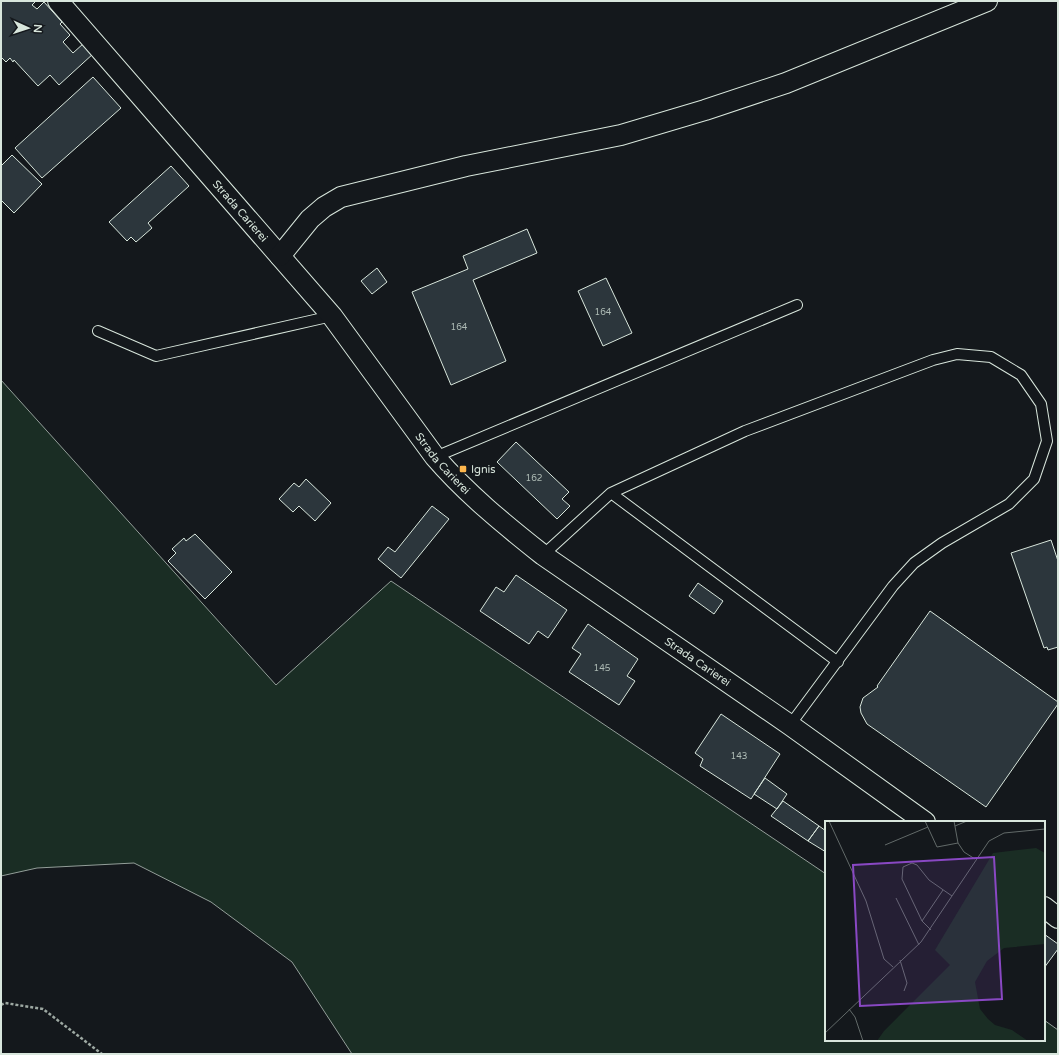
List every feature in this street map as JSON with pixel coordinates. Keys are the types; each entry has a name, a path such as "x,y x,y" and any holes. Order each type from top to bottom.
{"street":[{"name":"Strada Carierei","path":"58,1 332,316 436,457 454,479 514,533 543,555 790,725 924,821"},
{"path":"280,256 310,219 324,207 341,197 466,166 621,135 705,110 786,83 987,1"}],"lane":[{"path":"436,457 797,305"},
{"path":"98,330 156,356 332,316"},
{"path":"543,555 611,493 746,431 933,360 957,354 991,357 1021,374 1041,404 1047,441 1034,479 1009,504 942,543 914,563 893,586 790,725"},
{"path":"611,493 838,662"}],"path":[{"path":"1,1005 5,1003 44,1009 102,1054"}],"green space":[{"path":"1,380 276,685 391,581 825,873 825,1041 1045,1041 1045,1021 1058,1030 1058,1054 352,1054 292,962 211,902 134,863 37,868 1,876"}],"building":[{"path":"1,1 36,1 32,5 37,9 44,2 62,22 60,24 70,35 63,42 73,53 84,43 94,53 59,85 50,75 38,86 14,60 13,62 10,58 6,62 1,57"},
{"path":"93,77 121,108 42,178 15,148"},
{"path":"12,155 42,184 14,213 1,200 1,166"},
{"path":"171,166 189,186 148,223 152,228 136,242 131,237 127,241 109,222"},
{"path":"527,229 537,253 473,280 506,361 451,385 412,292 468,269 463,256"},
{"path":"377,268 387,282 372,294 361,281"},
{"path":"606,278 632,333 603,346 578,291"},
{"path":"516,442 569,492 562,499 570,506 557,519 497,462"},
{"path":"306,479 331,503 315,521 299,506 293,512 279,499 294,483 299,487"},
{"path":"432,506 449,519 401,578 378,559 388,547 395,552"},
{"path":"195,534 232,572 205,599 168,561 176,553 172,549 184,538 186,541"},
{"path":"1051,540 1058,561 1058,647 1048,650 1047,647 1044,648 1011,553"},
{"path":"516,575 567,610 548,638 538,631 529,644 480,611 496,587 504,592"},
{"path":"698,583 723,601 714,614 689,596"},
{"path":"930,611 1058,702 986,807 867,724 861,713 860,707 863,698 878,687 877,686"},
{"path":"588,624 638,659 627,676 635,681 619,705 569,672 581,654 572,648"},
{"path":"721,714 780,754 751,799 700,766 703,759 695,753"},
{"path":"765,778 787,794 777,809 754,794"},
{"path":"783,801 819,826 808,841 771,816"},
{"path":"819,826 825,830 825,851 808,841"},
{"path":"1045,935 1058,944 1058,949 1045,967"}],"place":[{"name":"Ignis","path":"463,469"}]}
